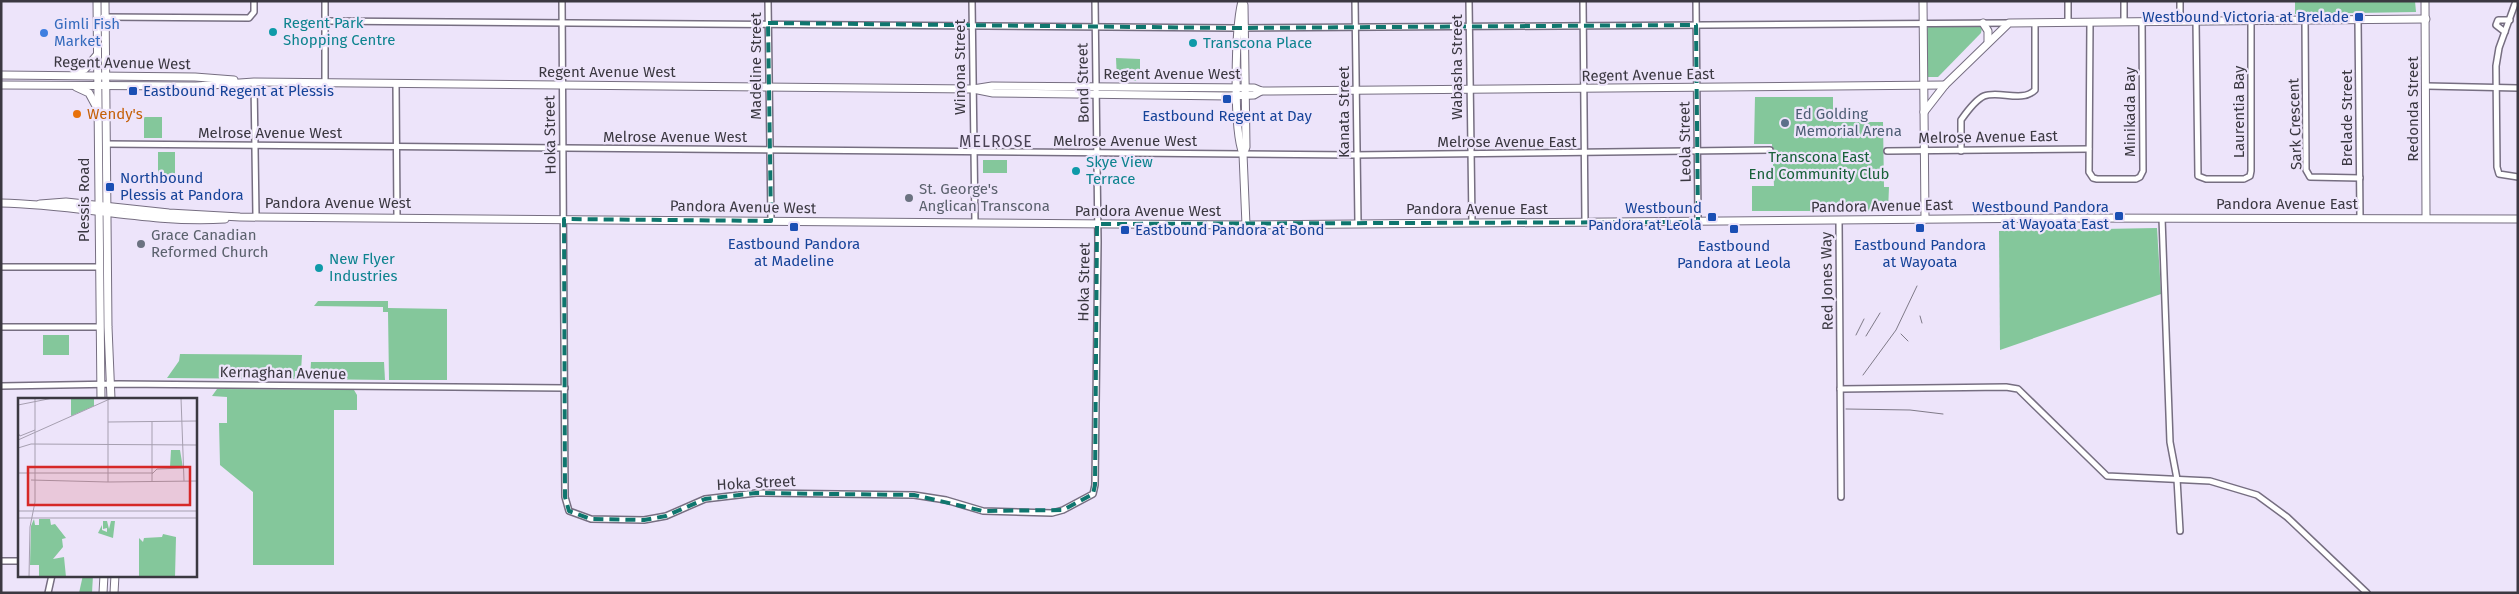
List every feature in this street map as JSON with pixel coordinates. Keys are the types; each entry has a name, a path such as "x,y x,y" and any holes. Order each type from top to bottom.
{"main road":[{"name":"Plessis Road","path":"97,1 99,182 107,231 111,398"},
{"name":"Plessis Road","path":"101,398 98,267 106,144 105,1"},
{"path":"1242,1 1242,92 1246,147 1244,154 1246,225"},
{"path":"1923,1 1925,219"},
{"name":"Redonda Street","path":"2426,1 2426,217"},
{"path":"1924,112 1945,85 2009,22 2426,19"},
{"path":"1983,22 1988,31 1988,42"},
{"path":"70,76 85,69 97,55"},
{"name":"Regent Avenue West","path":"1,75 211,78 242,82"},
{"name":"Regent Avenue West","path":"1,85 211,86 242,82 325,82 973,89 993,93 1096,91 1242,92 1254,88 1261,92"},
{"path":"72,85 89,93 98,108"},
{"name":"Regent Avenue East","path":"1261,92 1945,85"},
{"path":"80,203 91,198 99,182"},
{"name":"Pandora Avenue West","path":"40,204 54,202 80,203 126,215 185,221 256,216 1246,225"},
{"name":"Pandora Avenue West","path":"1,203 240,217"},
{"path":"107,231 113,219 126,215"},
{"name":"Pandora Avenue East","path":"1246,225 1925,219 2426,217 2518,219"},
{"path":"103,593 104,576"},
{"path":"114,593 115,576"}],"street":[{"path":"97,18 249,18 254,12 254,1"},
{"path":"325,1 325,82"},
{"name":"Hoka Street","path":"562,1 565,497 569,511 591,519 658,518 705,499 756,493 914,495 946,500 983,511 1052,513 1063,510 1092,494 1095,489 1097,224"},
{"name":"Madeline Street","path":"768,1 771,221"},
{"name":"Winona Street","path":"972,1 975,223"},
{"name":"Bond Street","path":"1094,1 1097,224"},
{"name":"Kanata Street","path":"1355,1 1358,223"},
{"name":"Wabasha Street","path":"1469,1 1472,223"},
{"path":"1582,1 1585,222"},
{"name":"Leola Street","path":"1696,1 1698,222"},
{"path":"2068,1 2068,22"},
{"path":"2124,1 2124,22"},
{"path":"2180,1 2180,21"},
{"path":"2516,1 2496,66 2496,87 2497,167 2499,174 2518,177"},
{"path":"325,20 1241,28 2009,22"},
{"name":"Laurentia Bay","path":"2196,21 2198,176 2206,179 2244,179 2250,176 2251,172 2251,20"},
{"name":"Sark Crescent","path":"2306,20 2306,170 2310,177 2360,178"},
{"name":"Brelade Street","path":"2358,20 2360,217"},
{"path":"2505,32 2496,25 2498,20 2510,20"},
{"name":"Minikada Bay","path":"2090,22 2089,172 2093,178 2136,179 2142,175 2142,22"},
{"path":"1961,151 1961,120 1981,98 2024,95 2035,90 2035,23"},
{"path":"254,82 256,216"},
{"path":"396,84 397,218"},
{"path":"2427,86 2518,88"},
{"name":"Melrose Avenue West","path":"106,144 1244,154"},
{"name":"Melrose Avenue East","path":"1887,151 2089,149"},
{"name":"Melrose Avenue East","path":"1244,154 1584,154 1770,150"},
{"path":"2162,218 2170,442 2177,479 2180,532"},
{"name":"Red Jones Way","path":"1839,221 1840,497"},
{"path":"1,267 98,267"},
{"path":"1,327 99,326"},
{"name":"Kernaghan Avenue","path":"1,386 565,388"},
{"path":"1840,389 2006,387 2018,390 2107,476 2210,481 2257,495 2287,517 2368,593"},
{"path":"1,561 18,561"},
{"path":"48,593 52,576"}],"highlighted area":[{"path":"768,23 1234,28 1696,25 1698,222 1097,224 1095,485 1093,494 1063,510 983,511 914,495 756,493 705,499 666,516 644,520 591,519 569,511 565,497 564,219 771,221"}],"green space":[{"path":"2295,1 2415,1 2416,12 2295,14"},
{"path":"1929,26 1979,26 1982,28 1981,33 1938,77 1927,77 1926,30"},
{"path":"1116,58 1140,59 1140,81 1117,81"},
{"name":"Transcona East End Community Club","path":"1755,97 1833,97 1833,122 1883,122 1884,187 1889,187 1888,211 1752,211 1752,186 1774,186 1772,144 1754,144"},
{"path":"144,117 162,117 162,138 144,138"},
{"path":"158,152 175,152 175,175 158,175"},
{"path":"983,160 1007,160 1007,173 983,173"},
{"path":"2157,228 2161,294 2000,350 1999,231"},
{"path":"318,301 388,301 388,308 447,309 447,380 389,380 388,312 383,312 383,307 314,306"},
{"path":"43,335 69,335 69,355 43,355"},
{"path":"180,354 302,355 301,371 295,371 295,379 167,378 179,361"},
{"path":"311,362 384,362 385,380 310,379"},
{"path":"217,389 354,390 357,395 357,410 334,410 334,565 253,565 253,492 220,465 219,423 227,423 227,397 212,396"},
{"path":"83,576 93,576 92,593 79,593"}],"railway":[{"path":"1863,375 1896,330 1917,286"},
{"path":"1866,336 1880,313"},
{"path":"1920,316 1922,323"},
{"path":"1856,335 1864,319"},
{"path":"1901,334 1908,341"},
{"path":"1846,409 1910,410 1943,414"}],"place":[{"name":"Westbound Victoria at Brelade","path":"2359,17"},
{"name":"Regent Park Shopping Centre","path":"273,32"},
{"name":"Gimli Fish Market","path":"44,33"},
{"name":"Transcona Place","path":"1193,43"},
{"name":"Eastbound Regent at Plessis","path":"133,91"},
{"name":"Eastbound Regent at Day","path":"1227,99"},
{"name":"Wendy's","path":"77,114"},
{"name":"Ed Golding Memorial Arena","path":"1785,123"},
{"name":"Skye View Terrace","path":"1076,171"},
{"name":"Northbound Plessis at Pandora","path":"110,187"},
{"name":"St. George's Anglican Transcona","path":"909,198"},
{"name":"Westbound Pandora at Wayoata East","path":"2119,216"},
{"name":"Westbound Pandora at Leola","path":"1712,217"},
{"name":"Eastbound Pandora at Madeline","path":"794,227"},
{"name":"Eastbound Pandora at Wayoata","path":"1920,228"},
{"name":"Eastbound Pandora at Leola","path":"1734,229"},
{"name":"Eastbound Pandora at Bond","path":"1125,230"},
{"name":"Grace Canadian Reformed Church","path":"141,244"},
{"name":"New Flyer Industries","path":"319,268"}],"district":[{"name":"MELROSE","path":"996,141"}]}
